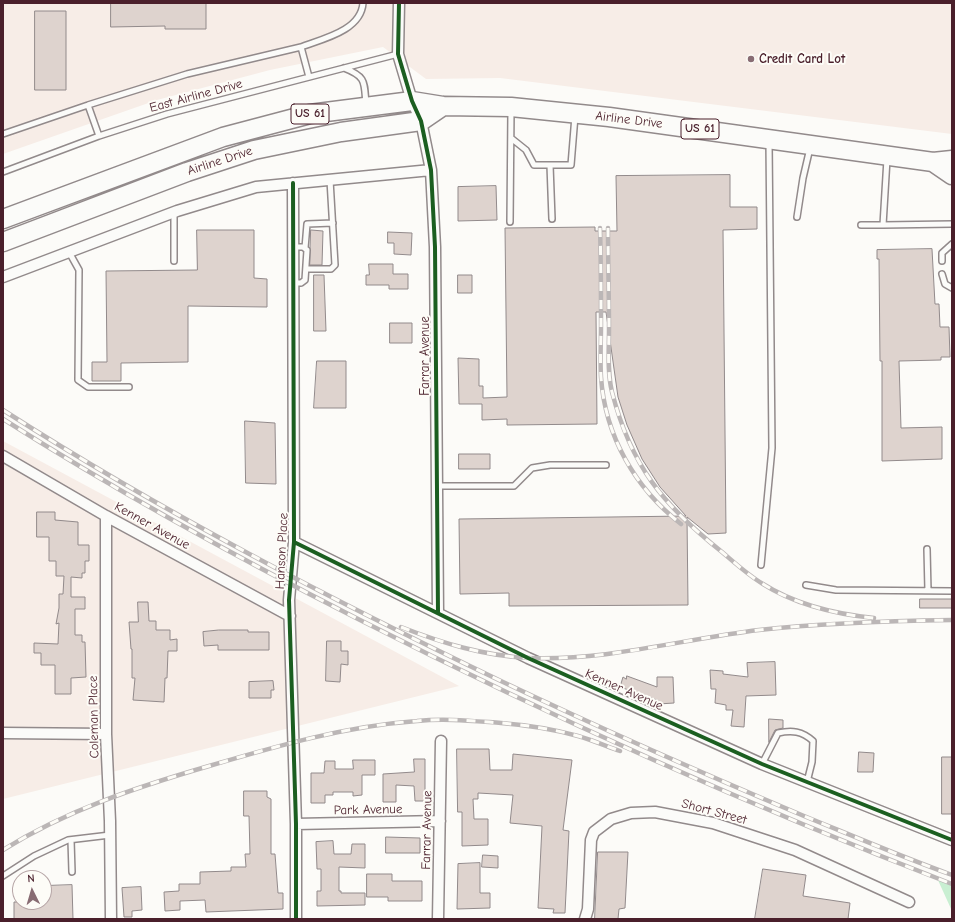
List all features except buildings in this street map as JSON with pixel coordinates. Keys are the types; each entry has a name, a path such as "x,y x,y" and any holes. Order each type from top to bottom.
{"highway":[{"name":"Airline Drive","path":"3,219 223,138 310,114 412,101 443,106 511,107 576,113 933,162 952,160"},
{"name":"Airline Drive","path":"3,242 187,172 254,150 290,141 341,132 421,121 443,106"},
{"name":"Airline Drive","path":"933,162 952,174"}],"street":[{"name":"Farrar Avenue","path":"398,3 398,54 412,101 421,121 431,170 435,247 438,613"},
{"path":"3,277 174,212 256,187 431,170"},
{"name":"Hanson Place","path":"293,183 294,542 290,616 296,824 296,919"},
{"name":"Kenner Avenue","path":"3,456 106,516 290,616"},
{"name":"Coleman Place","path":"106,516 106,734 110,835 111,919"},
{"name":"Kenner Avenue","path":"294,542 528,658 762,764 806,783 952,840"},
{"path":"3,733 106,734"},
{"name":"Farrar Avenue","path":"438,919 441,741"},
{"name":"Short Street","path":"585,919 588,909 591,840 594,832 611,819 631,813 649,812 713,823 795,850 909,902"},
{"name":"Park Avenue","path":"296,824 440,821"}],"lane":[{"path":"3,134 88,105 187,74 301,47 336,33 352,24 361,14 363,3"},
{"path":"301,47 309,77"},
{"name":"East Airline Drive","path":"3,172 99,136 167,114 398,54"},
{"path":"343,68 358,73 364,83 367,107"},
{"path":"88,105 99,136"},
{"path":"510,222 511,107"},
{"path":"511,138 526,150 534,165 571,165 576,113"},
{"path":"762,565 772,448 769,139"},
{"path":"797,217 803,178 811,145"},
{"path":"883,225 887,156"},
{"path":"550,165 552,218"},
{"path":"306,269 331,269 334,267 330,180"},
{"path":"174,212 174,261"},
{"path":"293,283 302,283 305,280 307,224 333,223"},
{"path":"862,225 952,224"},
{"path":"942,262 942,253 952,244"},
{"path":"293,247 305,248"},
{"path":"69,252 79,270 78,380 88,387 129,387"},
{"path":"942,274 945,284 952,288"},
{"path":"437,486 514,486 532,468 550,465 606,465"},
{"path":"927,549 928,591"},
{"path":"806,585 836,590 952,591"},
{"path":"762,764 778,733 787,731 804,733 813,741 812,762 806,783"},
{"path":"3,876 34,856 72,840 110,835"},
{"path":"72,840 72,872"}],"shaded area":[{"path":"3,3 952,3 952,134 500,78 426,79 383,47 270,70 157,100 3,154"},
{"path":"3,441 459,686 3,799"}],"green space":[{"path":"937,878 952,883 952,911"}],"railway":[{"path":"600,228 601,377 609,420 625,459 637,477 650,494 681,524"},
{"path":"608,228 610,384 629,442 652,482 666,500 701,535 752,577 763,584 802,603 830,611 874,618"},
{"path":"3,410 124,484 248,554 439,651 615,734 690,767 896,854 952,875"},
{"path":"3,419 179,524 314,597 506,692 653,760 801,824 952,884"},
{"path":"401,627 480,652 512,657 558,658 616,653 759,630 856,623 952,620"},
{"path":"3,850 77,811 129,791 260,751 364,727 428,720 510,724 569,734 588,739 620,751"}],"cycle path":[{"path":"399,3 398,54 412,101 421,121 431,170 435,247 438,613"},
{"path":"293,183 294,542 289,600 296,824 296,919"},
{"path":"294,542 528,658 762,764 952,840"}],"place":[{"name":"Credit Card Lot","path":"751,59"}]}
